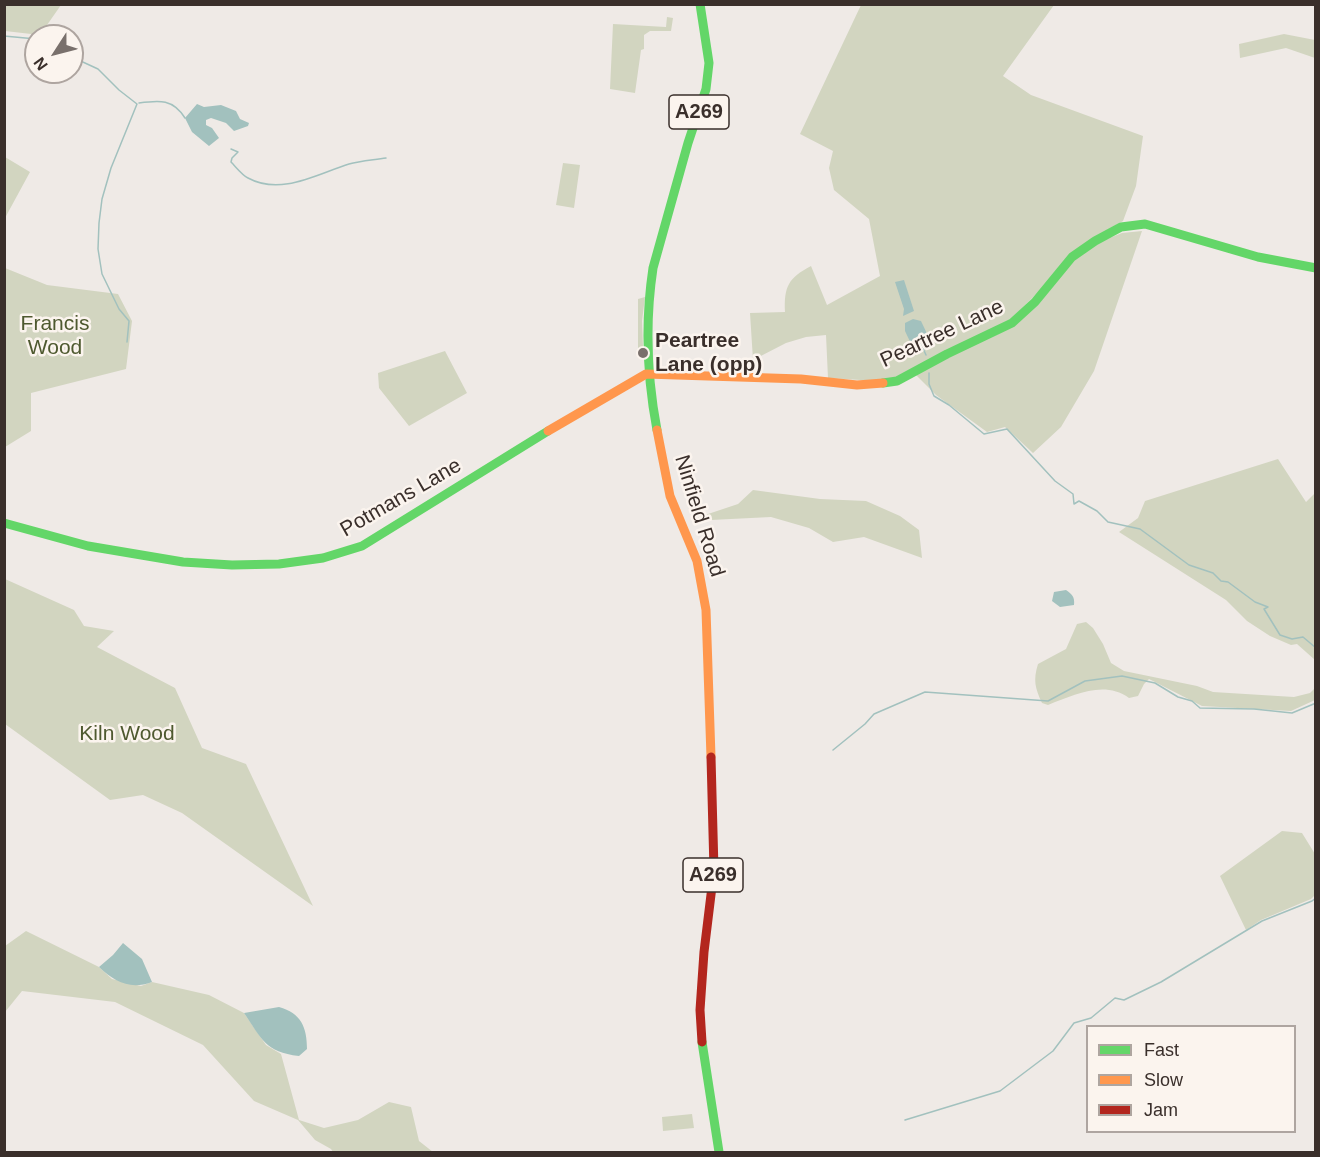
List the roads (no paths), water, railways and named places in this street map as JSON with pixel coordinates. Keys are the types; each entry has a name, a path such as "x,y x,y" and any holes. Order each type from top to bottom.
{"street":[{"name":"Ninfield Road","path":"700,4 706,36 709,74 653,268 650,307 651,375 656,426 670,496 697,561 706,610 714,870 703,957 700,1010 703,1053 719,1152"},
{"name":"Peartree Lane","path":"651,375 801,379 857,385 897,381 1012,323 1035,302 1072,257 1121,227 1132,225 1145,224 1258,257 1316,268"},
{"name":"Potmans Lane","path":"4,524 47,538 185,562 249,566 329,558 362,546 637,377 651,375"}],"water":[{"path":"197,104 204,107 221,105 236,111 240,119 249,123 248,126 234,131 226,123 211,118 206,120 206,125 212,128 219,138 209,146 192,132 185,118"},
{"path":"904,280 914,311 903,316 904,309 895,282"},
{"path":"913,319 921,321 930,340 929,343 914,350 905,331 905,323"},
{"path":"1066,590 1073,596 1074,605 1060,607 1052,601 1054,592"},
{"path":"123,943 142,959 152,982 130,985 111,977 99,967"},
{"path":"279,1007 298,1017 304,1028 307,1049 299,1056 271,1047 260,1037 244,1013"}],"waterway":[{"path":"4,36 24,38"},
{"path":"84,63 98,69 137,104 111,168 102,199 99,223 98,249 102,274 119,309 129,321 127,342"},
{"path":"139,103 165,102 176,107 185,118"},
{"path":"231,149 238,152 231,162 244,175 261,183 273,185 299,182 353,163 386,158"},
{"path":"922,346 926,355"},
{"path":"929,373 929,384 934,396 949,405 984,434 1007,429 1055,481 1073,494 1074,504 1079,501 1097,511 1108,522 1140,529 1189,565 1213,573 1221,581 1228,582 1255,602 1268,607 1264,609 1280,635 1292,639 1303,637 1316,648"},
{"path":"833,750 874,714 925,692 1048,701 1085,681 1122,676 1155,683 1178,697 1192,701 1200,708 1254,709 1292,713 1316,703"},
{"path":"905,1120 1000,1091 1053,1051 1074,1023 1091,1018 1115,998 1124,1000 1161,982 1262,921 1316,898"}],"place":[{"name":"Peartree Lane (opp)","path":"643,353"}],"park label":[{"name":"Francis Wood","path":"55,336"},
{"name":"Kiln Wood","path":"127,734"}]}
